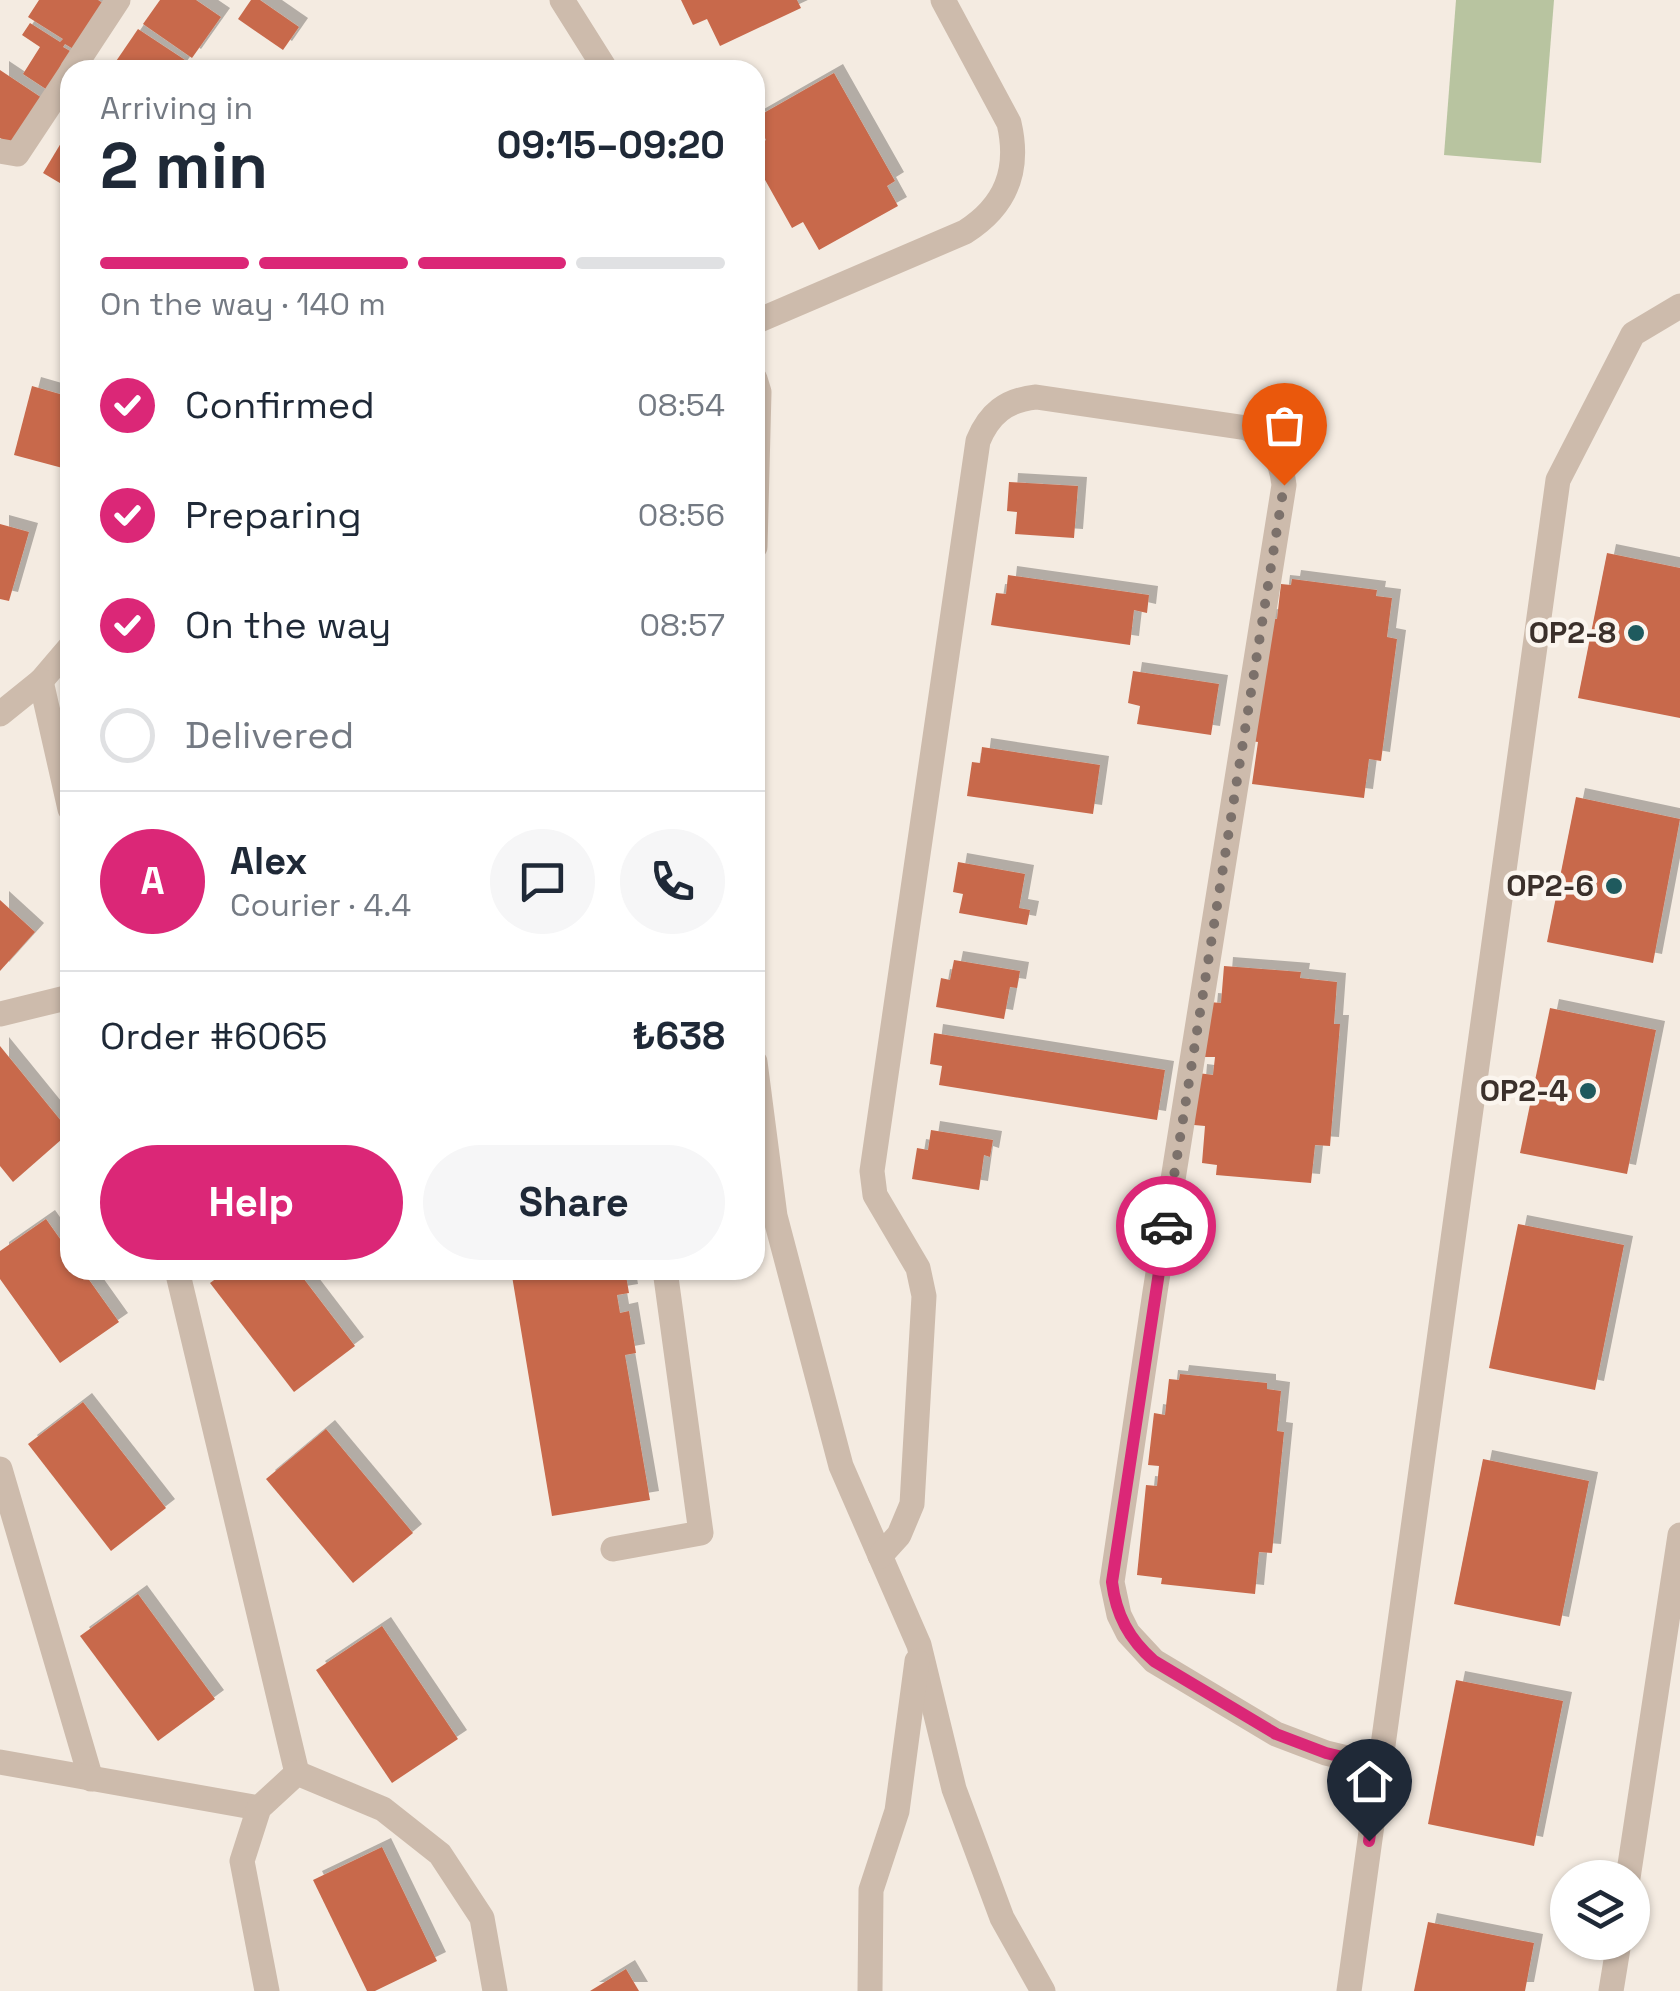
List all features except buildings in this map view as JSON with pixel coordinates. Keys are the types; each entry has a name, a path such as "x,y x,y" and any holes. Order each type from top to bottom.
{"street":[{"path":"79,60 118,0"},
{"path":"562,0 600,60"},
{"path":"765,318 965,232 990,214 1008,188 1014,167 1009,123 943,0"},
{"path":"0,151 17,154 60,89"},
{"path":"1348,1991 1558,480 1633,334 1680,306"},
{"path":"880,1556 899,1535 912,1504 924,1296 918,1268 875,1195 872,1171 978,441 996,412 1021,398 1036,397 1247,428 1272,448 1279,459 1284,485 1112,1582 1119,1615 1128,1633 1154,1661 1276,1734 1326,1753 1380,1766"},
{"path":"0,714 41,682 60,659"},
{"path":"41,682 60,765"},
{"path":"0,1014 60,1000"},
{"path":"765,1143 774,1216 840,1466 919,1645 954,1788 1002,1918 1043,1991"},
{"path":"179,1280 297,1773"},
{"path":"613,1549 701,1533 665,1280"},
{"path":"0,1469 91,1778"},
{"path":"1631,1860 1680,1535"},
{"path":"870,1991 871,1890 897,1811 919,1645"},
{"path":"0,1762 259,1808"},
{"path":"267,1991 242,1861 259,1808 297,1773"},
{"path":"297,1773 383,1810 440,1854 482,1918 495,1991"},
{"path":"1611,1991 1615,1960"}],"green space":[{"path":"1456,0 1554,0 1541,163 1444,155"}],"way so far":[{"path":"1166,1226 1284,485"}],"place":[{"name":"OP2-8","path":"1636,633"},
{"name":"OP2-6","path":"1614,886"},
{"name":"OP2-4","path":"1588,1091"}],"route":[{"path":"1166,1226 1112,1582 1119,1615 1128,1633 1154,1661 1276,1734 1326,1753 1380,1766 1369,1841"}]}
